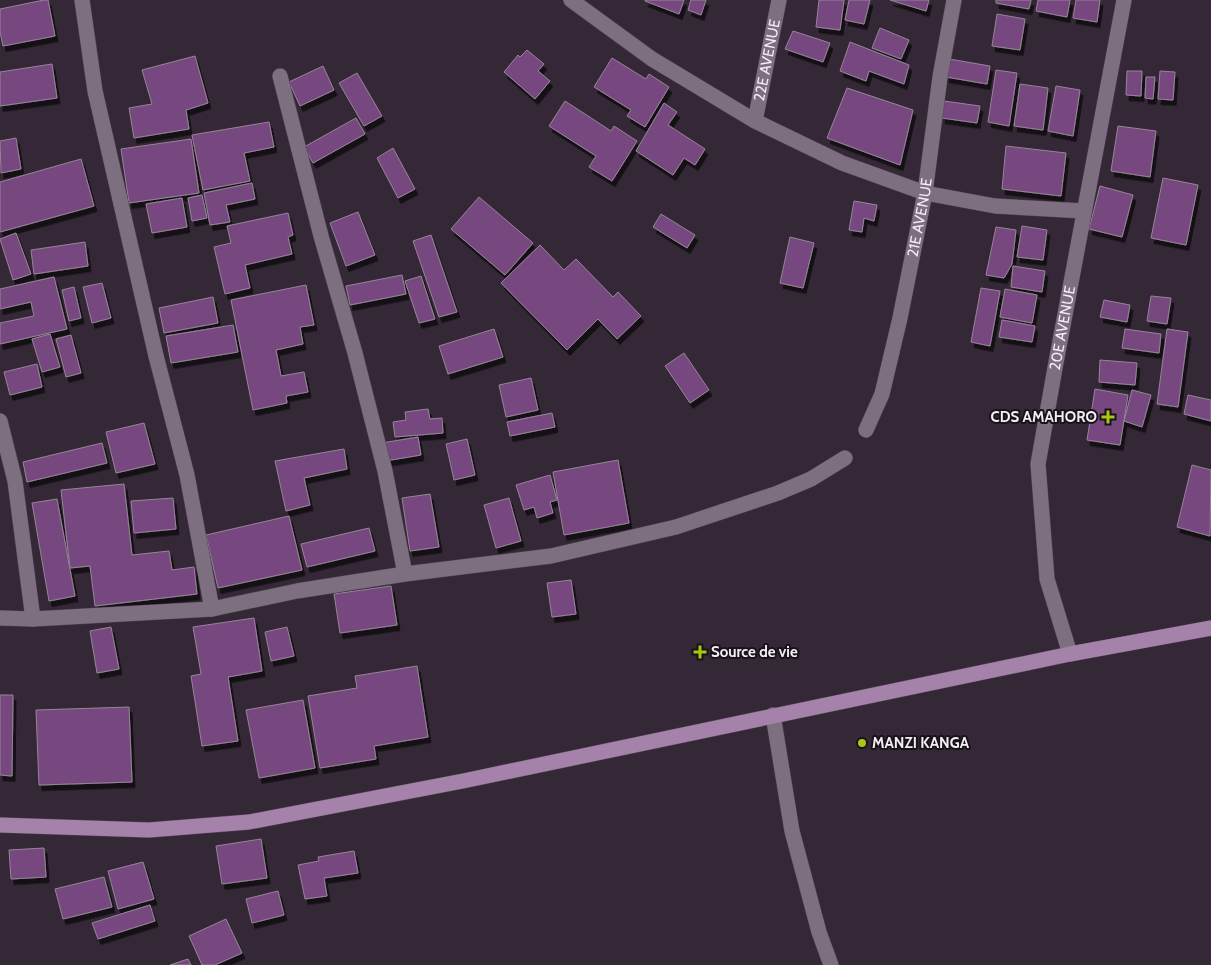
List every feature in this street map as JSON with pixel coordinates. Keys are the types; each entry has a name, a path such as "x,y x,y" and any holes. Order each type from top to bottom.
{"main road":[{"path":"0,825 149,830 249,822 463,781 1070,654 1211,628"}],"street":[{"path":"82,0 95,92 156,356 187,475 212,609"},
{"path":"571,0 652,59 755,121 842,163 925,192 995,206 1084,212"},
{"name":"22E AVENUE","path":"755,121 779,0"},
{"name":"21E AVENUE","path":"866,430 882,394 900,318 925,192 940,77 954,0"},
{"name":"20E AVENUE","path":"1070,654 1047,579 1038,464 1124,0"},
{"path":"280,76 318,227 355,353 376,435 405,574"},
{"path":"0,420 15,481 33,619"},
{"path":"0,618 33,619 212,609 297,591 405,574 551,556 676,527 778,493 811,479 846,458"},
{"path":"773,715 792,831 819,932 831,965"}],"building":[{"path":"48,0 55,36 3,46 0,32 0,9"},
{"path":"645,0 684,0 679,14"},
{"path":"691,0 706,0 701,15 688,10"},
{"path":"819,0 844,0 840,30 816,27"},
{"path":"849,0 870,0 864,24 845,20"},
{"path":"890,0 929,0 926,11"},
{"path":"996,0 1031,0 1029,9 996,3"},
{"path":"1038,0 1070,0 1067,17 1036,11"},
{"path":"1076,0 1100,0 1097,22 1073,18"},
{"path":"997,14 1025,19 1020,50 992,46"},
{"path":"880,28 909,40 901,59 872,48"},
{"path":"793,31 830,43 823,62 785,49"},
{"path":"850,42 909,65 904,84 869,71 866,81 840,71"},
{"path":"527,50 544,64 538,71 550,81 535,99 504,72 518,55 520,57"},
{"path":"195,56 208,103 186,110 189,129 134,138 129,108 152,104 142,70"},
{"path":"612,58 646,79 649,74 669,87 645,127 627,116 631,110 594,87"},
{"path":"949,59 990,66 987,84 946,77"},
{"path":"52,64 57,98 0,106 0,72"},
{"path":"323,66 334,90 300,106 289,82"},
{"path":"996,70 1017,73 1009,126 988,122"},
{"path":"1127,71 1142,71 1141,96 1126,95"},
{"path":"1160,71 1175,72 1173,100 1158,99"},
{"path":"357,73 382,116 364,126 339,83"},
{"path":"1146,77 1155,77 1153,99 1145,98"},
{"path":"1020,84 1048,88 1043,130 1014,126"},
{"path":"1056,86 1080,90 1073,136 1048,131"},
{"path":"847,88 913,110 900,165 827,138"},
{"path":"565,101 611,131 614,126 637,141 612,181 589,167 596,156 549,126"},
{"path":"944,101 980,106 977,123 942,118"},
{"path":"664,103 677,112 668,125 705,149 695,165 684,158 673,175 636,151"},
{"path":"356,118 365,134 313,163 304,147"},
{"path":"269,122 274,147 244,153 250,181 203,190 192,135"},
{"path":"1118,126 1156,131 1150,177 1111,171"},
{"path":"16,138 21,169 1,173 0,141"},
{"path":"191,139 199,193 129,203 121,149"},
{"path":"1006,146 1066,153 1061,196 1002,189"},
{"path":"393,148 415,189 398,198 377,158"},
{"path":"81,159 94,206 0,232 0,182"},
{"path":"1163,178 1198,185 1186,245 1151,238"},
{"path":"252,183 255,199 226,205 230,222 210,225 204,193"},
{"path":"1100,186 1133,195 1122,237 1089,229"},
{"path":"202,195 207,218 192,221 188,198"},
{"path":"479,197 533,243 505,275 451,229"},
{"path":"182,198 187,227 152,233 146,204"},
{"path":"854,201 877,205 874,221 864,218 862,232 849,230"},
{"path":"358,212 375,255 346,266 330,223"},
{"path":"288,213 293,235 288,237 292,254 245,265 250,288 225,294 214,247 231,243 227,226"},
{"path":"661,214 695,235 687,248 653,227"},
{"path":"1022,226 1047,230 1043,260 1017,257"},
{"path":"996,227 1016,230 1012,264 1004,278 986,275"},
{"path":"16,233 31,274 13,280 0,239"},
{"path":"431,235 457,312 439,317 413,241"},
{"path":"790,237 814,243 803,288 780,283"},
{"path":"85,242 88,266 34,274 31,250"},
{"path":"540,245 564,270 576,259 613,297 618,292 641,316 617,339 598,319 567,350 501,283"},
{"path":"1013,266 1045,271 1042,292 1011,287"},
{"path":"402,275 406,294 350,305 346,286"},
{"path":"421,276 435,319 419,323 405,281"},
{"path":"54,277 67,329 0,344 0,323 34,316 31,302 0,309 0,289"},
{"path":"102,283 111,318 92,323 83,287"},
{"path":"306,285 314,325 300,327 303,344 276,350 281,376 304,372 308,392 286,396 287,403 253,410 231,300"},
{"path":"74,287 81,318 69,321 62,290"},
{"path":"981,288 1000,291 990,346 971,342"},
{"path":"1005,289 1037,295 1032,323 1000,317"},
{"path":"1151,296 1171,298 1167,324 1147,321"},
{"path":"213,297 218,323 164,333 159,308"},
{"path":"1104,300 1130,305 1127,322 1100,317"},
{"path":"1002,320 1035,326 1032,342 999,337"},
{"path":"233,325 238,352 171,363 166,336"},
{"path":"494,329 503,357 448,374 439,346"},
{"path":"1125,329 1161,334 1159,353 1122,348"},
{"path":"1167,329 1188,332 1178,407 1157,404"},
{"path":"50,334 60,367 42,372 32,339"},
{"path":"71,335 81,373 66,377 56,339"},
{"path":"684,353 709,390 690,403 665,366"},
{"path":"1100,360 1137,363 1135,385 1099,382"},
{"path":"37,364 42,387 10,395 4,372"},
{"path":"531,378 538,410 506,417 499,385"},
{"name":"CDS AMAHORO","path":"1095,389 1128,395 1120,445 1087,440"},
{"path":"1132,390 1151,395 1142,427 1124,421"},
{"path":"1188,395 1211,400 1211,421 1184,414"},
{"path":"428,409 430,419 442,418 443,433 395,437 393,422 406,420 405,412"},
{"path":"552,413 555,427 510,436 507,422"},
{"path":"144,423 155,464 116,473 106,432"},
{"path":"418,437 421,455 385,461 382,443"},
{"path":"467,439 475,475 454,480 446,444"},
{"path":"102,443 107,463 27,482 23,462"},
{"path":"344,449 347,469 304,478 310,505 286,511 275,461"},
{"path":"618,460 629,523 564,535 553,472"},
{"path":"1192,465 1211,470 1210,536 1177,527"},
{"path":"550,475 557,500 550,502 553,513 537,518 534,507 524,510 516,485"},
{"path":"124,484 132,555 169,551 172,570 194,567 197,594 95,606 90,566 70,568 61,490"},
{"path":"430,494 439,547 410,551 402,498"},
{"path":"173,498 176,529 134,533 131,501"},
{"path":"509,498 521,541 496,548 484,505"},
{"path":"57,499 75,596 49,601 32,503"},
{"path":"289,516 302,570 218,588 206,535"},
{"path":"369,528 375,551 307,567 301,544"},
{"path":"571,580 576,614 552,617 547,583"},
{"path":"391,586 397,625 340,633 334,594"},
{"path":"254,618 262,671 228,677 238,741 202,746 191,676 201,674 193,627"},
{"path":"111,627 119,669 97,673 90,631"},
{"path":"287,627 294,656 271,661 265,632"},
{"path":"417,666 428,737 374,746 376,759 320,768 308,696 357,688 355,676"},
{"path":"0,695 13,695 12,776 0,775"},
{"path":"303,700 315,768 259,778 246,710"},
{"path":"129,707 132,782 39,785 36,710"},
{"path":"261,839 267,878 222,884 216,846"},
{"path":"44,848 46,877 11,879 9,850"},
{"path":"354,851 358,873 324,878 327,896 305,899 298,865 319,861 318,857"},
{"path":"143,862 154,899 118,909 108,871"},
{"path":"104,877 112,907 63,919 55,889"},
{"path":"278,891 284,915 252,923 246,899"},
{"path":"150,905 155,921 98,939 92,923"},
{"path":"226,919 242,953 215,965 202,965 189,936"},
{"path":"188,959 191,965 170,965"}],"place":[{"name":"CDS AMAHORO","path":"1108,417"},
{"name":"Source de vie","path":"700,652"},
{"name":"MANZI KANGA","path":"862,743"}]}
